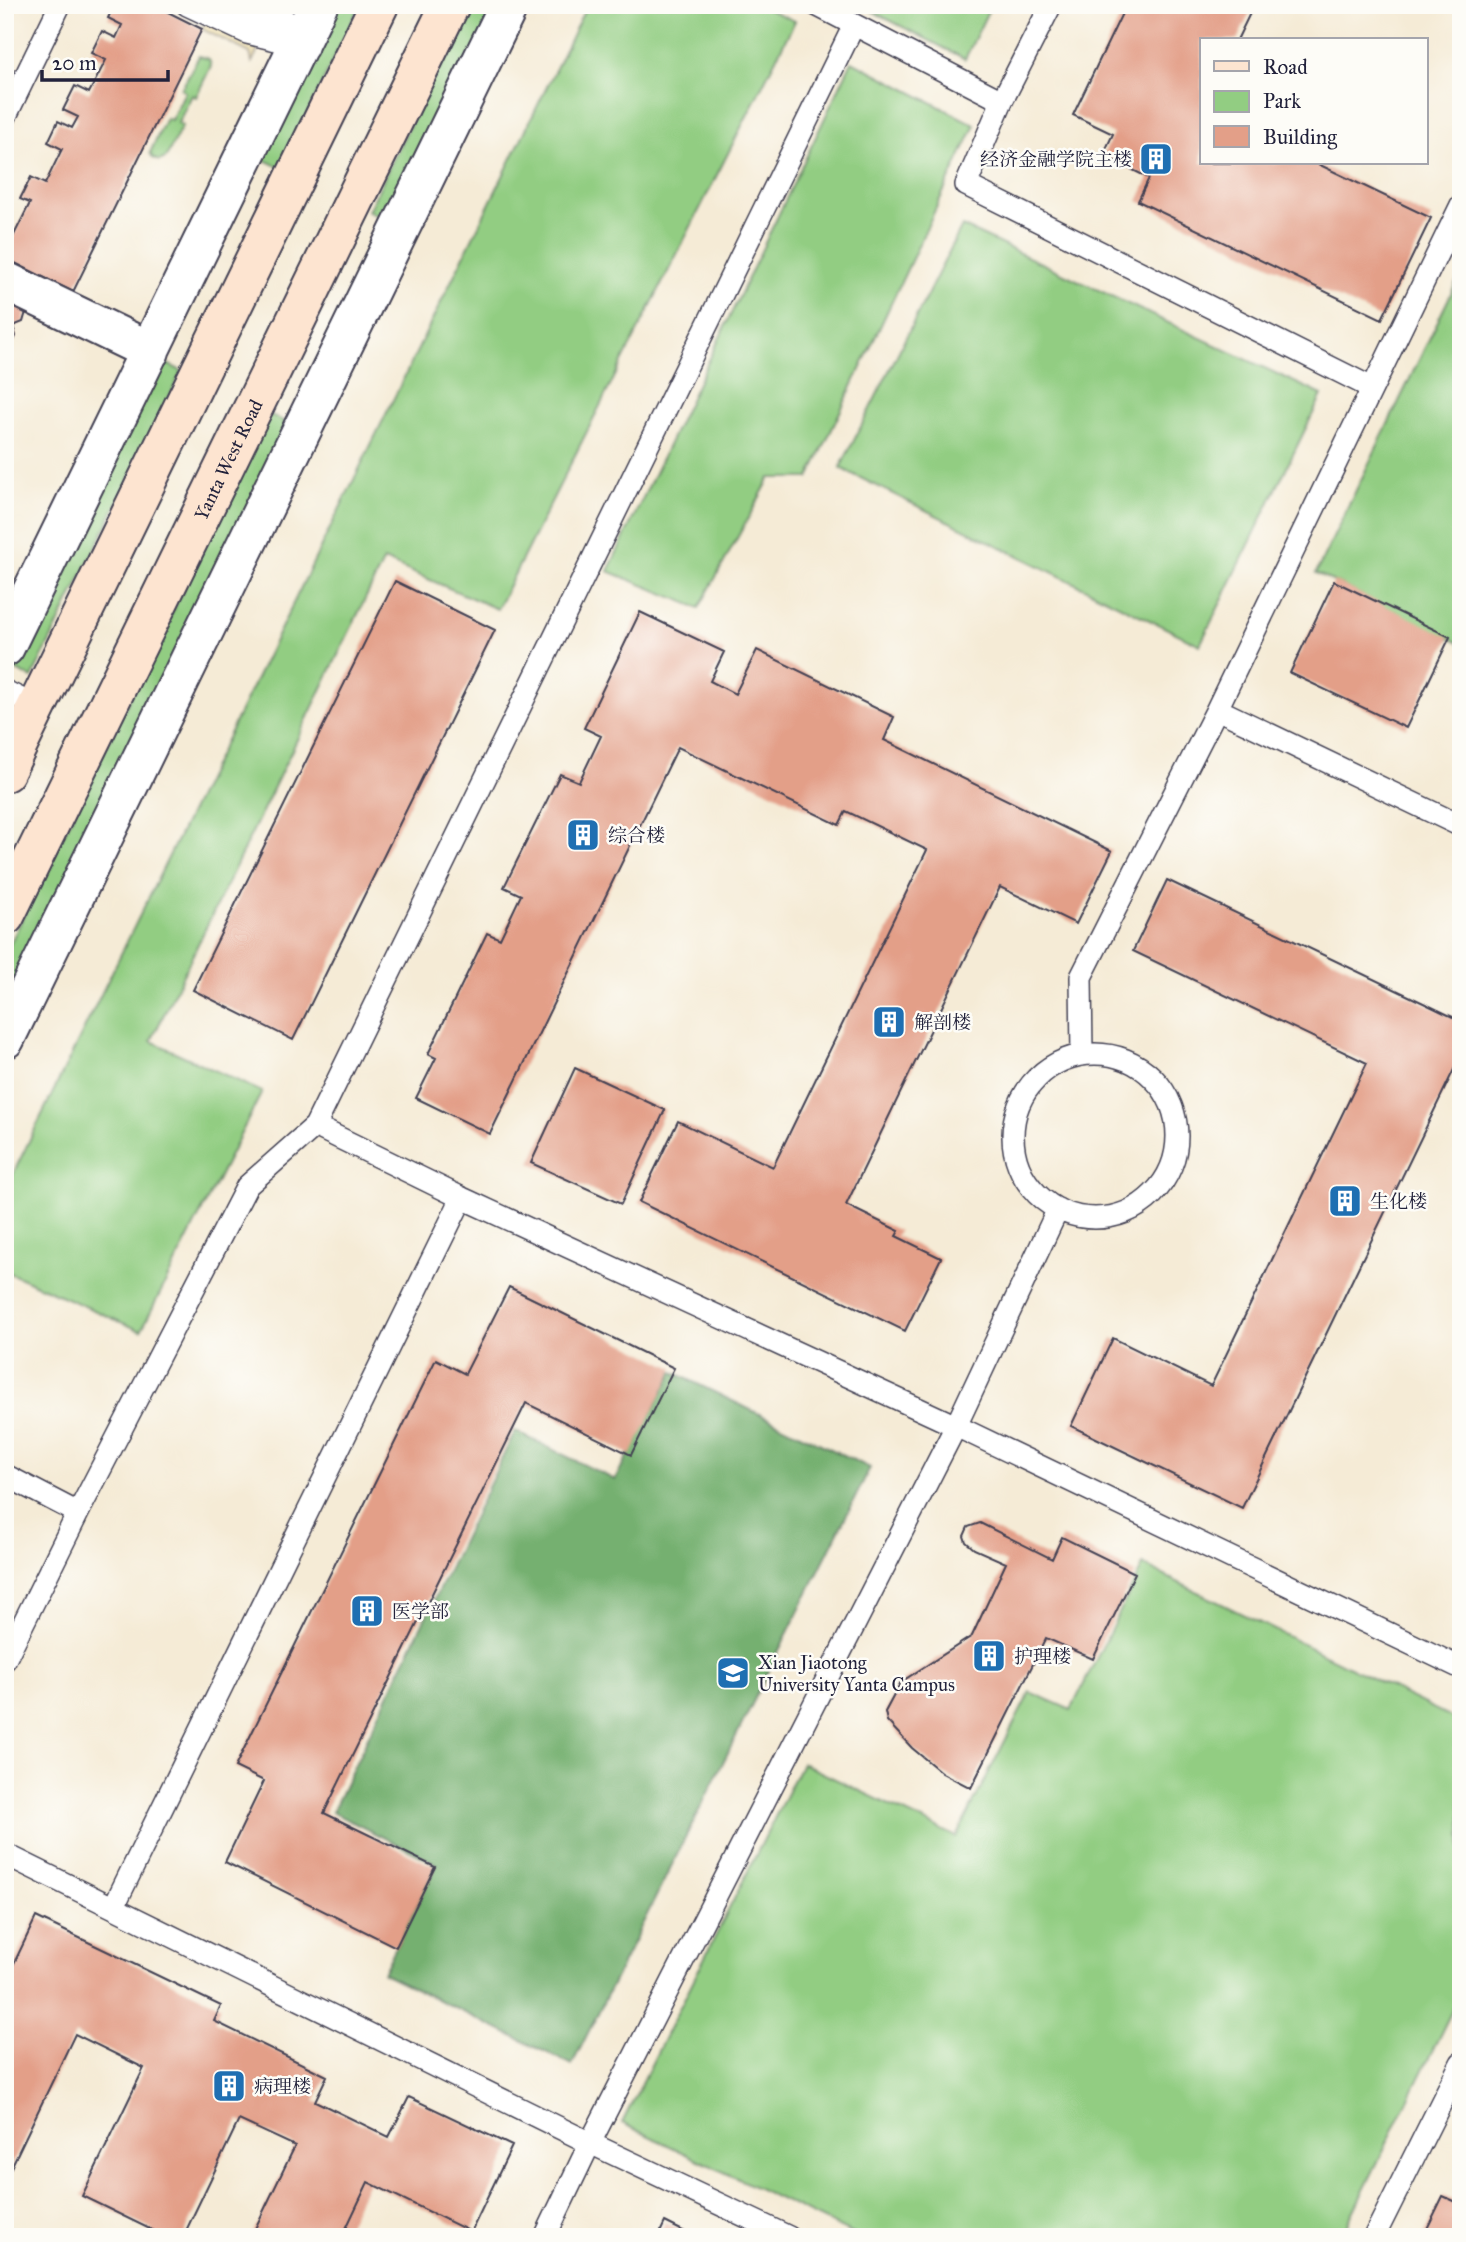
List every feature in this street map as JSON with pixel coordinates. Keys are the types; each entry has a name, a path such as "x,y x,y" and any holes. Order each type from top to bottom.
{"main road":[{"path":"5,772 21,699 379,5"},
{"name":"Yanta West Road","path":"5,916 450,5"}],"street":[{"path":"249,5 273,20 299,45"},
{"path":"5,648 318,5"},
{"path":"5,1039 509,5"},
{"path":"5,281 150,351"}],"lane":[{"path":"5,118 60,5"},
{"path":"187,5 247,33 299,45"},
{"path":"816,5 1002,101"},
{"path":"1051,5 1002,101 966,185 1371,388"},
{"path":"5,1660 247,1186 315,1126 854,25"},
{"path":"1083,1054 1081,977 1217,709 1461,205"},
{"path":"1217,709 1461,826"},
{"path":"1083,1054 1109,1054 1133,1062 1154,1078 1169,1099 1177,1124 1176,1150 1168,1175 1150,1197 1125,1213 1098,1218 1070,1214 1058,1209 1045,1202 1025,1181 1015,1155 1013,1126 1021,1099 1037,1078 1058,1062 1083,1054"},
{"path":"315,1126 462,1198 956,1426 1461,1668"},
{"path":"114,1906 462,1198"},
{"path":"545,2237 590,2143 956,1426 1058,1209"},
{"path":"5,1475 78,1513"},
{"path":"5,1854 590,2143 789,2237"},
{"path":"1374,2237 1461,2063"}],"green space":[{"path":"329,5 360,5 281,168 256,156"},
{"path":"468,5 498,5 392,223 368,211"},
{"path":"587,5 759,5 795,21 497,609 384,560 151,1041 262,1092 141,1331 5,1271 5,1190"},
{"path":"860,5 991,5 965,59"},
{"path":"199,56 209,59 211,66 196,97 192,95 178,123 182,126 166,158 159,161 150,153 166,118 171,120 185,92 181,89"},
{"path":"852,61 975,125 809,478 770,478 699,608 608,571"},
{"path":"962,226 1322,395 1200,645 840,468"},
{"path":"1461,273 1461,644 1316,573"},
{"path":"157,359 182,371 32,678 7,665"},
{"path":"269,414 293,426 5,1016 5,954"},
{"path":"673,1372 870,1468 572,2065 383,1973 437,1864 332,1812 515,1431 615,1480"},
{"path":"1143,1565 1461,1722 1461,1992 1341,2237 859,2237 622,2123 802,1763 956,1837 1030,1692 1071,1710"}],"sand":[{"path":"213,5 280,5 252,62 250,53 202,29"}],"building":[{"path":"114,5 154,5 202,29 73,292 5,258 5,253 30,203 20,199 31,177 45,184 62,149 48,142 58,121 72,128 78,117 63,110 75,86 89,93 106,60 91,53 102,31 116,38 122,25 108,18"},
{"name":"经济金融学院主楼","path":"1126,5 1254,5 1238,38 1200,38 1200,164 1318,164 1431,218 1382,319 1138,201 1149,178 1103,155 1113,134 1073,115"},
{"path":"5,296 26,312 23,322 13,326 16,336 13,343 5,346"},
{"path":"395,581 495,630 293,1040 193,990"},
{"path":"1334,581 1450,637 1406,728 1290,673"},
{"name":"解剖楼","path":"640,612 724,652 710,681 735,694 757,650 894,717 884,740 1112,851 1076,924 1000,887 846,1205 899,1231 896,1236 941,1258 905,1331 639,1202 678,1121 773,1167 927,850 846,811 839,825 678,747 490,1134 416,1098 436,1058 428,1054 487,933 500,939 521,895 504,887 560,774 579,782 601,736 584,728"},
{"name":"生化楼","path":"1167,880 1461,1021 1461,1055 1242,1508 1071,1426 1113,1338 1211,1386 1367,1063 1133,951"},
{"path":"575,1068 665,1110 621,1204 531,1163"},
{"name":"医学部","path":"509,1287 674,1368 631,1455 526,1403 324,1813 435,1867 396,1947 225,1862 264,1781 235,1767 436,1359 465,1374"},
{"name":"护理楼","path":"980,1523 1052,1559 1062,1537 1135,1573 1093,1659 1046,1638 971,1788 942,1773 912,1748 887,1721 885,1712 901,1682 972,1636 1006,1563 974,1549 966,1542 964,1536 968,1527"},
{"name":"病理楼","path":"36,1917 221,2006 214,2021 327,2076 315,2101 389,2137 409,2097 512,2146 471,2232 368,2182 342,2237 251,2237 295,2146 239,2120 183,2237 149,2237 152,2230 82,2196 144,2068 75,2034 5,2180 5,1982"},
{"path":"1443,2196 1461,2204 1461,2237 1423,2237"},
{"path":"665,2222 695,2237 658,2237"}],"place":[{"name":"经济金融学院主楼","path":"1156,159"},
{"name":"综合楼","path":"583,835"},
{"name":"解剖楼","path":"889,1022"},
{"name":"生化楼","path":"1345,1201"},
{"name":"医学部","path":"367,1611"},
{"name":"护理楼","path":"989,1656"},
{"name":"Xian Jiaotong University Yanta Campus","path":"733,1673"},
{"name":"病理楼","path":"229,2086"}]}
